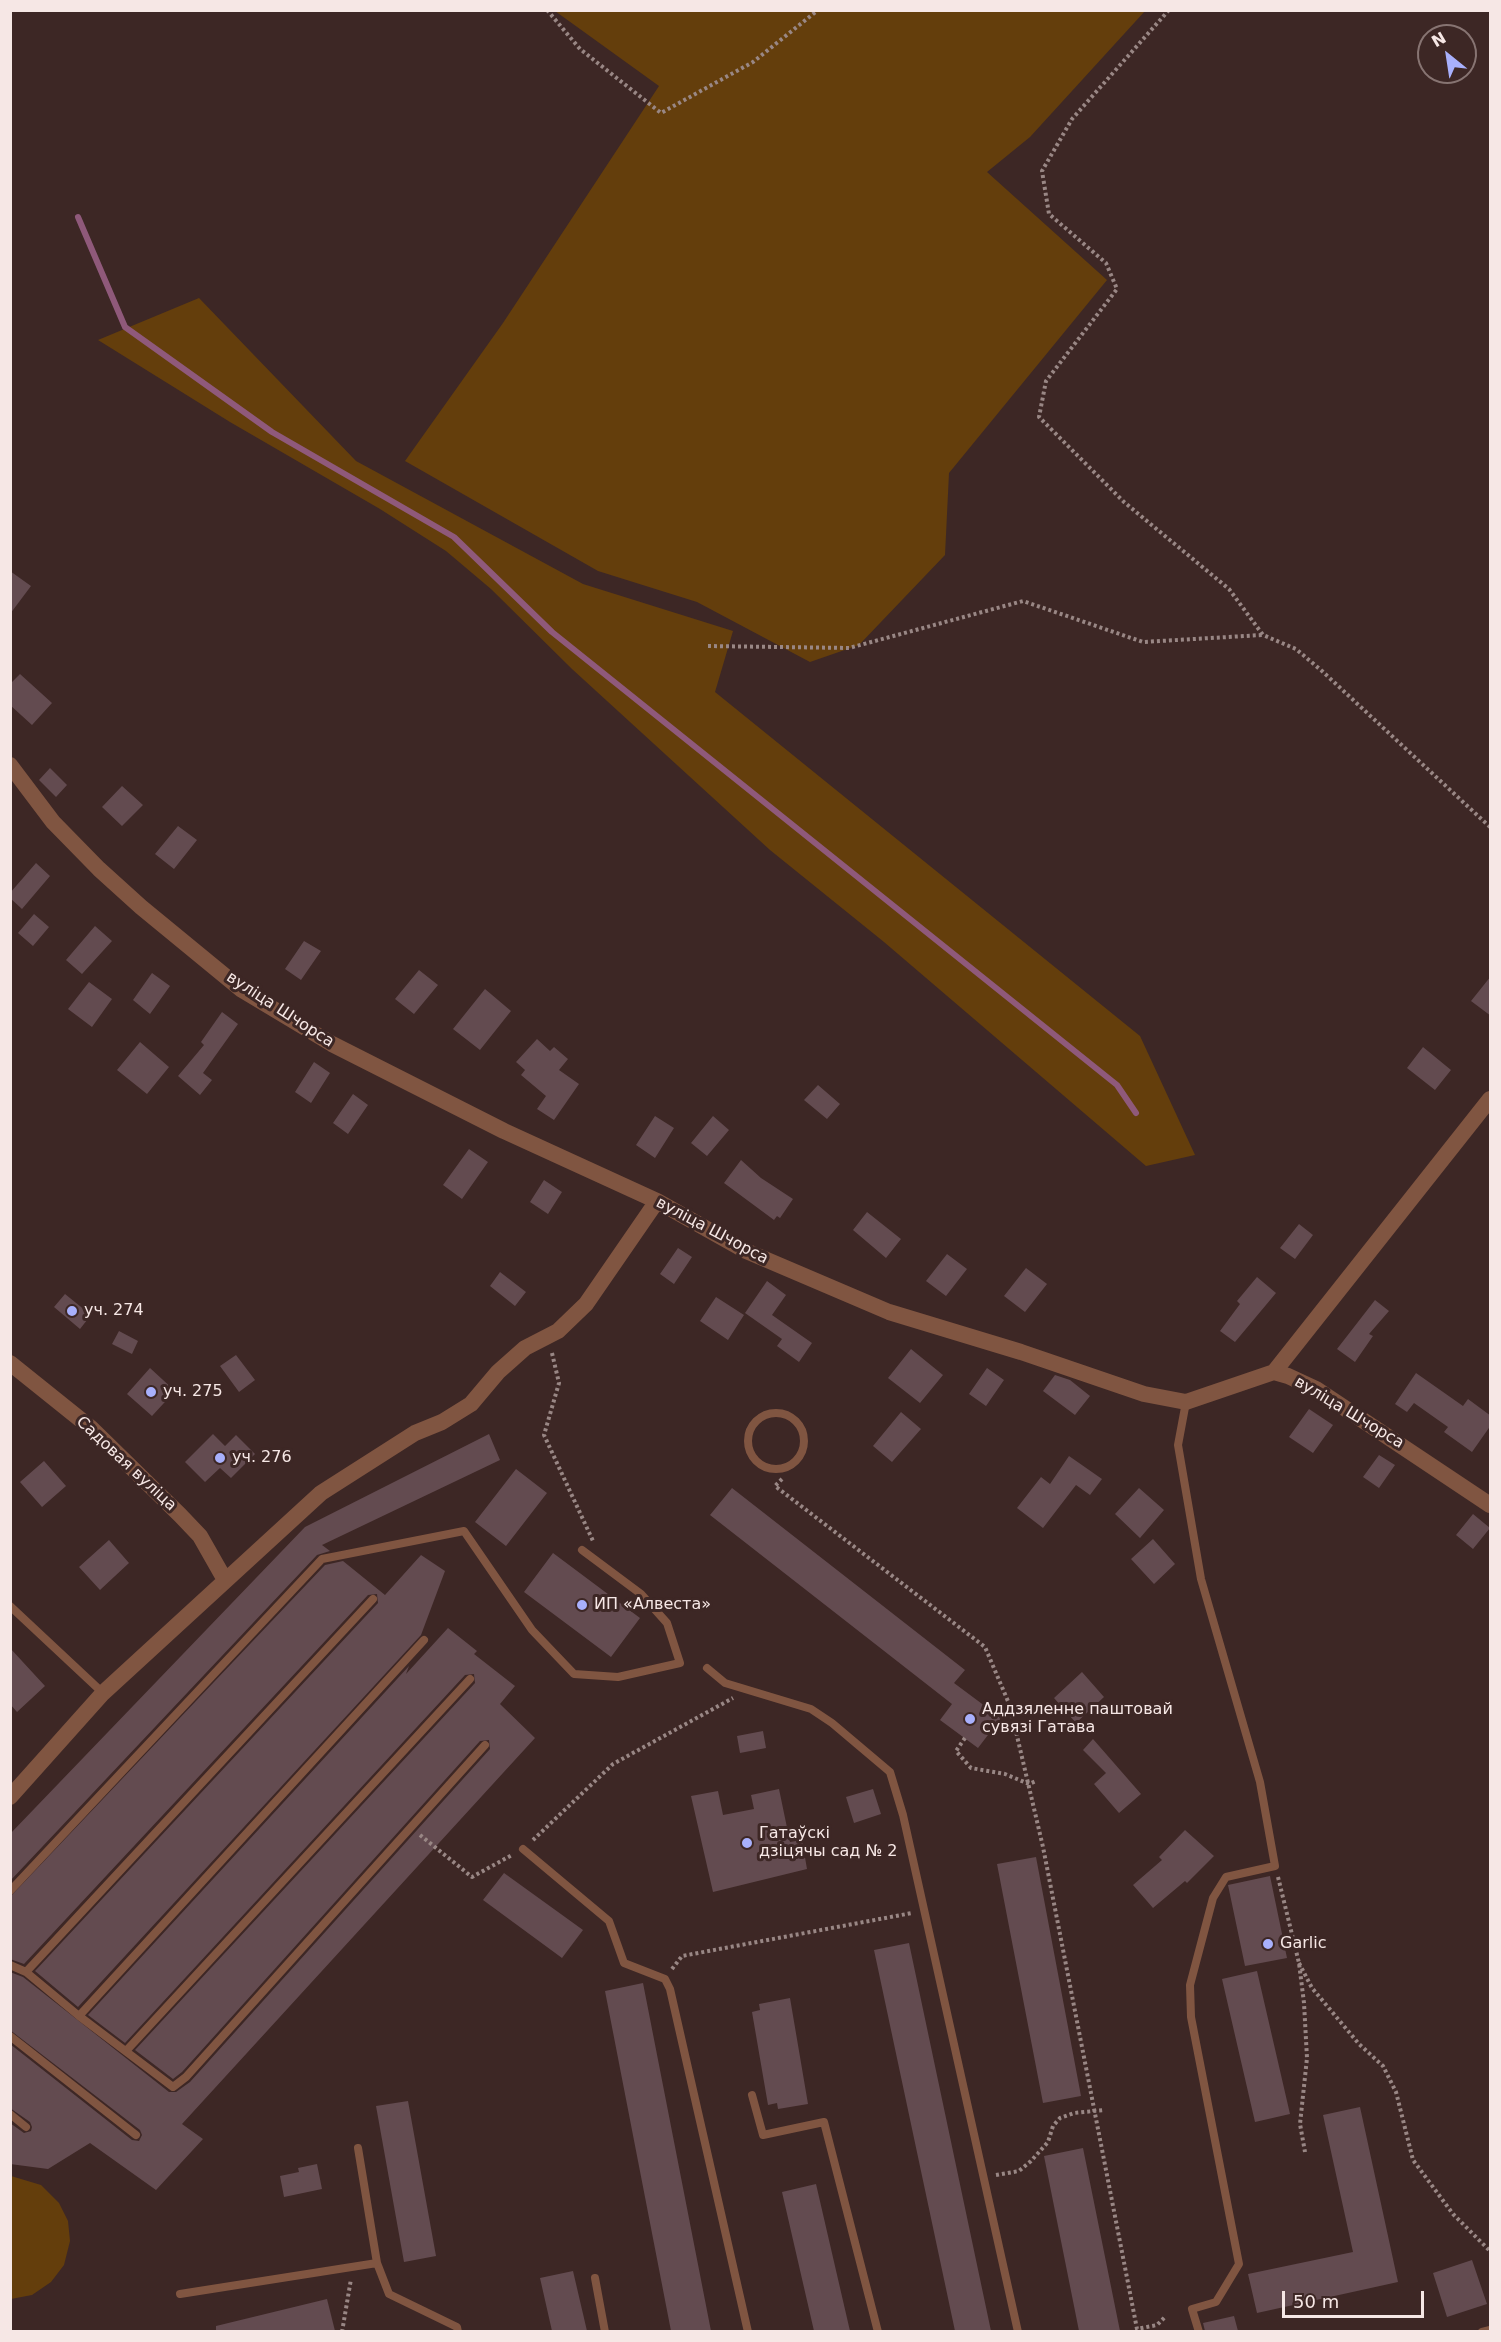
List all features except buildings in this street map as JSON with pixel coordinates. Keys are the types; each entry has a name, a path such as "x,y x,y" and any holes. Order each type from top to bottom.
{"street":[{"name":"вуліца Шчорса","path":"10,765 53,822 99,869 141,907 242,990 332,1044 504,1131 657,1201 746,1251 889,1312 1021,1352 1144,1394 1186,1402 1274,1372 1316,1389 1491,1505"},
{"path":"1274,1372 1491,1099"},
{"path":"10,1797 103,1693 321,1493 414,1433 442,1422 471,1404 498,1372 525,1348 558,1331 586,1304 657,1201"},
{"name":"Садовая вуліца","path":"10,1363 91,1428 165,1499 200,1536 225,1580"}],"lane":[{"path":"1186,1402 1178,1445 1201,1579 1260,1782 1275,1866 1226,1877 1213,1898 1190,1985 1191,2017 1239,2264 1216,2302 1192,2309 1199,2331"},
{"path":"779,1413 794,1419 801,1428 804,1445 801,1454 793,1463 774,1469 754,1458 750,1449 749,1435 760,1418 779,1413"},
{"path":"10,1891 322,1558 464,1531 532,1630 574,1674 618,1677 680,1663 667,1623 641,1594 582,1550"},
{"path":"26,1972 373,1599"},
{"path":"10,1606 103,1693"},
{"path":"79,2016 424,1640"},
{"path":"707,1668 725,1683 811,1709 832,1723 890,1772 900,1802 925,1910 1018,2331"},
{"path":"126,2051 470,1679"},
{"path":"10,1965 26,1972 79,2016 173,2087 186,2077 412,1829 485,1745"},
{"path":"523,1849 609,1921 624,1963 665,1979 670,1989 686,2050 748,2331"},
{"path":"10,2036 136,2135"},
{"path":"752,2095 763,2134 824,2122 879,2331"},
{"path":"10,2114 26,2127"},
{"path":"357,2148 377,2263 389,2294 457,2328 458,2331"},
{"path":"180,2294 377,2263"},
{"path":"595,2278 605,2331"},
{"path":"1482,2331 1491,2330"}],"path":[{"path":"547,10 580,49 661,113 753,62 818,10"},
{"path":"1169,10 1072,119 1042,171 1049,214 1106,263 1117,289 1046,381 1039,417 1124,502 1229,589 1263,635"},
{"path":"708,646 849,648 1023,601 1143,642 1263,635 1296,649 1491,827"},
{"path":"548,1336 558,1383 544,1435 605,1567"},
{"path":"782,1479 775,1486 985,1647 1010,1706 1029,1784 1137,2329 1157,2325 1166,2316"},
{"path":"412,1829 472,1876 523,1849 613,1764 746,1689"},
{"path":"965,1738 956,1751 971,1768 1005,1774 1029,1784 1036,1781"},
{"path":"1275,1866 1299,1963 1306,2058 1300,2124 1305,2152"},
{"path":"665,1979 682,1956 925,1910"},
{"path":"1299,1963 1312,1988 1359,2044 1383,2066 1396,2092 1413,2160 1453,2214 1491,2251"},
{"path":"998,2175 1019,2171 1031,2161 1048,2142 1053,2126 1060,2118 1104,2110"},
{"path":"342,2331 353,2267"}],"shaded area":[{"path":"555,11 1145,11 1030,137 987,172 1107,280 949,473 945,555 859,645 810,662 697,602 598,571 405,461 503,323 659,86"},
{"path":"199,298 356,461 583,584 733,631 715,692 1140,1036 1195,1155 1146,1166 884,942 770,850 572,669 491,589 446,551 98,340"},
{"path":"11,2176 41,2185 59,2203 68,2221 70,2241 64,2265 51,2282 32,2295 11,2299"}],"waterway":[{"path":"78,217 125,327 272,432 454,537 552,632 1117,1085 1136,1113"}],"place":[{"name":"уч. 274","path":"72,1311"},
{"name":"уч. 275","path":"151,1392"},
{"name":"уч. 276","path":"220,1458"},
{"name":"ИП «Алвеста»","path":"582,1605"},
{"name":"Аддзяленне паштовай сувязі Гатава","path":"970,1719"},
{"name":"Гатаўскі дзіцячы сад № 2","path":"747,1843"},
{"name":"Garlic","path":"1268,1944"}]}
